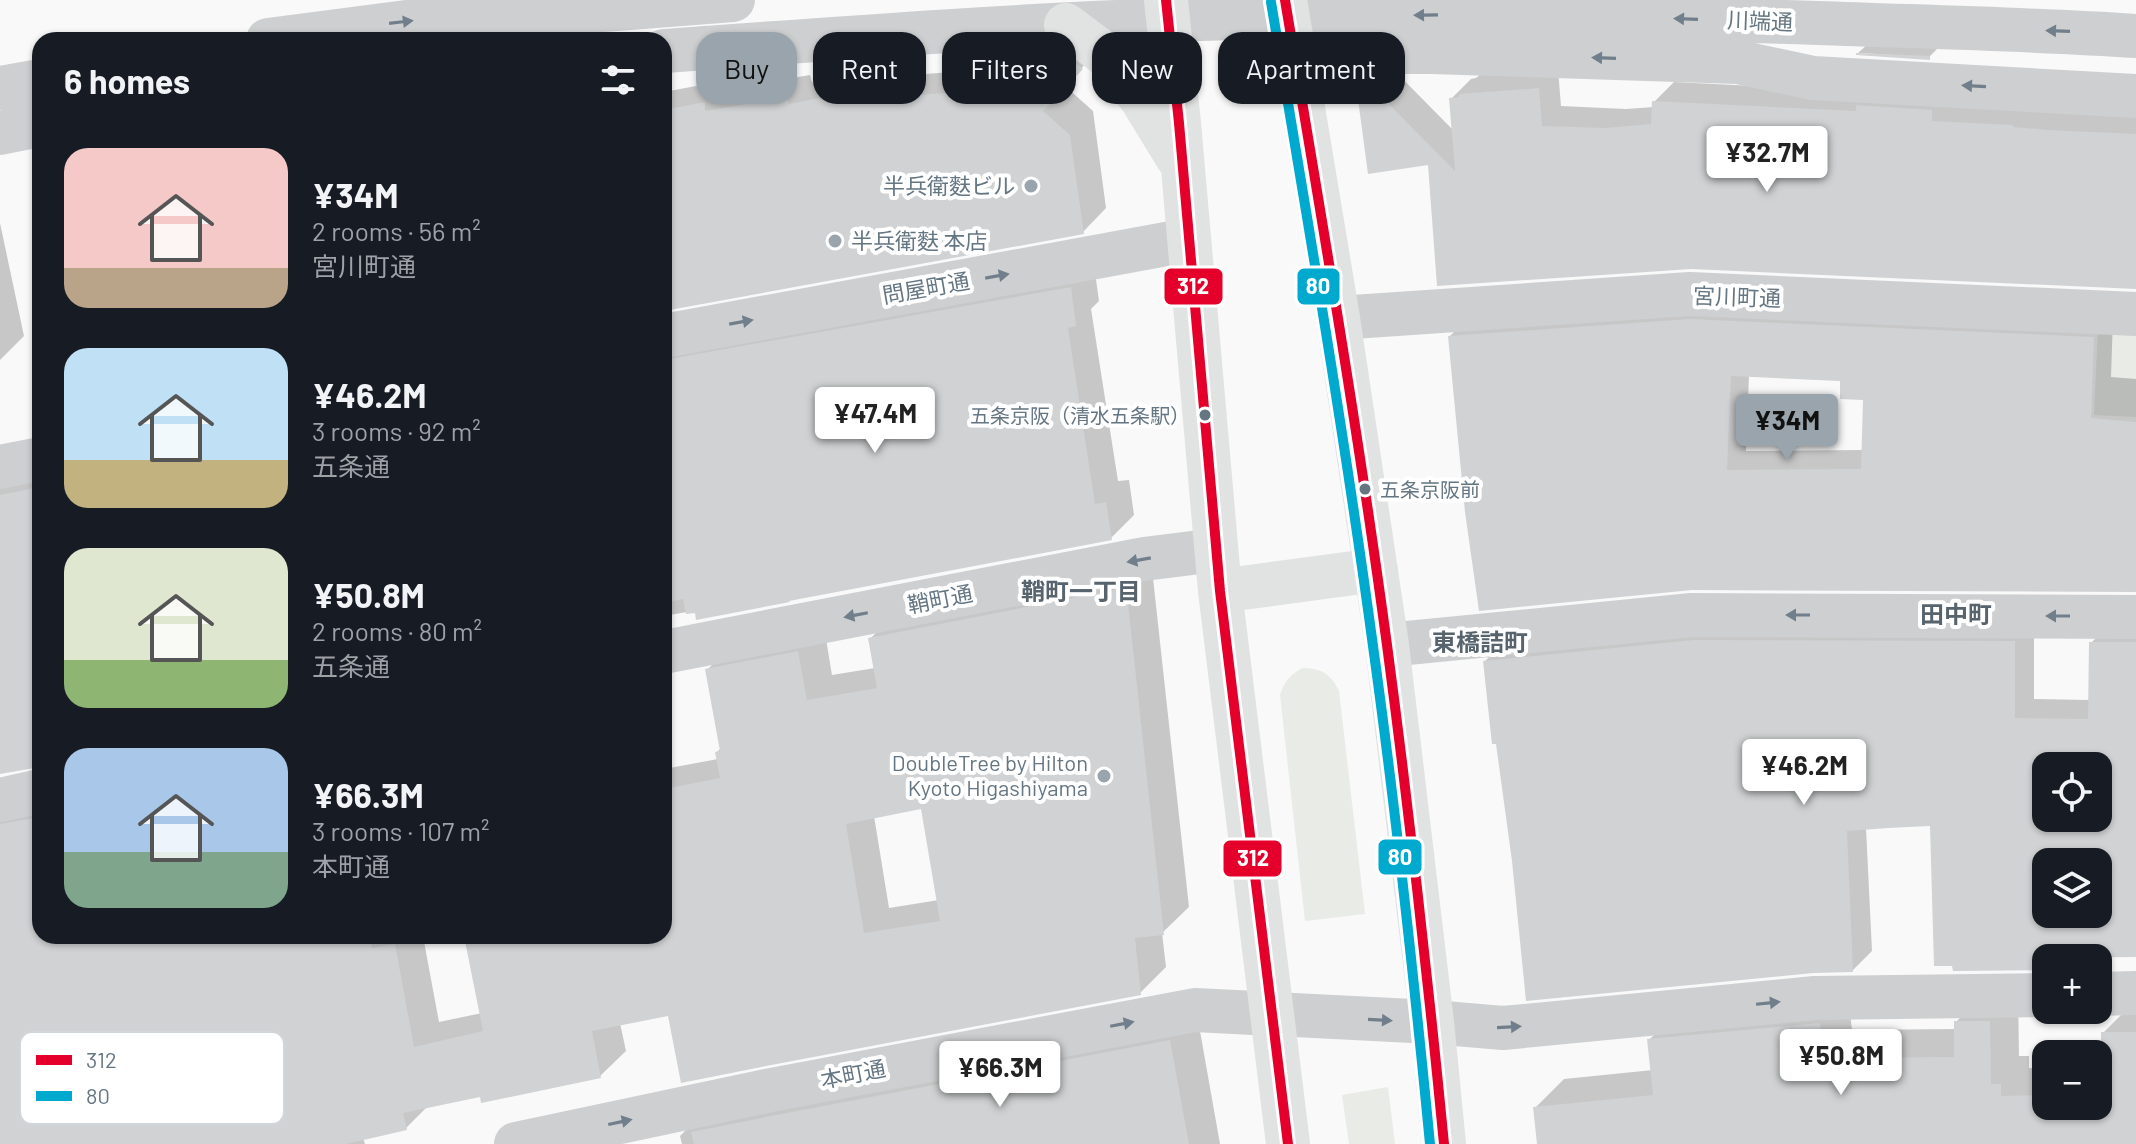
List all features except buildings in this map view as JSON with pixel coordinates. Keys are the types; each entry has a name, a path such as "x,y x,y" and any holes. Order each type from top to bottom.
{"highway":[{"path":"1176,10 1176,98 1218,570 1288,1144"},
{"path":"1289,23 1338,318 1387,645 1444,1144"},
{"path":"1066,25 1106,55 1141,98 1182,166"},
{"path":"1218,570 1376,570"}],"street":[{"path":"330,32 453,16 603,10 733,0"},
{"name":"川端通","path":"672,50 1066,25 1176,10 1289,23 1438,15 1670,18 2136,36"},
{"path":"1289,23 1431,52 1738,62 1813,78 2136,96"},
{"path":"0,88 32,82"},
{"path":"0,133 32,127"},
{"name":"問屋町通","path":"672,335 1188,240"},
{"name":"宮川町通","path":"1338,318 1690,294 2136,314"},
{"path":"0,467 32,461"},
{"name":"鞘町通","path":"672,650 1144,559 1218,570"},
{"path":"1387,645 1692,615 2136,617"},
{"path":"0,800 32,793"},
{"path":"2112,994 2136,993"},
{"name":"本町通","path":"516,1144 771,1090 1195,1010 1503,1028 1815,998 2032,995"}],"shaded area":[{"path":"2098,328 2136,330 2136,417 2094,415"},
{"path":"1302,668 1325,673 1339,691 1365,914 1305,921 1280,695 1288,679"},
{"path":"1388,1087 1395,1144 1349,1144 1342,1095"}],"transit line":[{"name":"312","path":"1166,0 1220,591 1288,1144"},
{"name":"312","path":"1285,0 1376,564 1425,957 1444,1144"},
{"name":"80","path":"1271,2 1362,565 1404,895 1430,1144"}],"place":[{"name":"半兵衛麩ビル","path":"1031,186"},
{"name":"半兵衛麩 本店","path":"835,241"},
{"name":"五条京阪（清水五条駅）","path":"1205,415"},
{"name":"五条京阪前","path":"1365,489"},
{"name":"DoubleTree by Hilton Kyoto Higashiyama","path":"1104,776"}],"district":[{"name":"鞘町一丁目","path":"1081,592"},
{"name":"田中町","path":"1956,615"},
{"name":"東橋詰町","path":"1480,643"}]}
